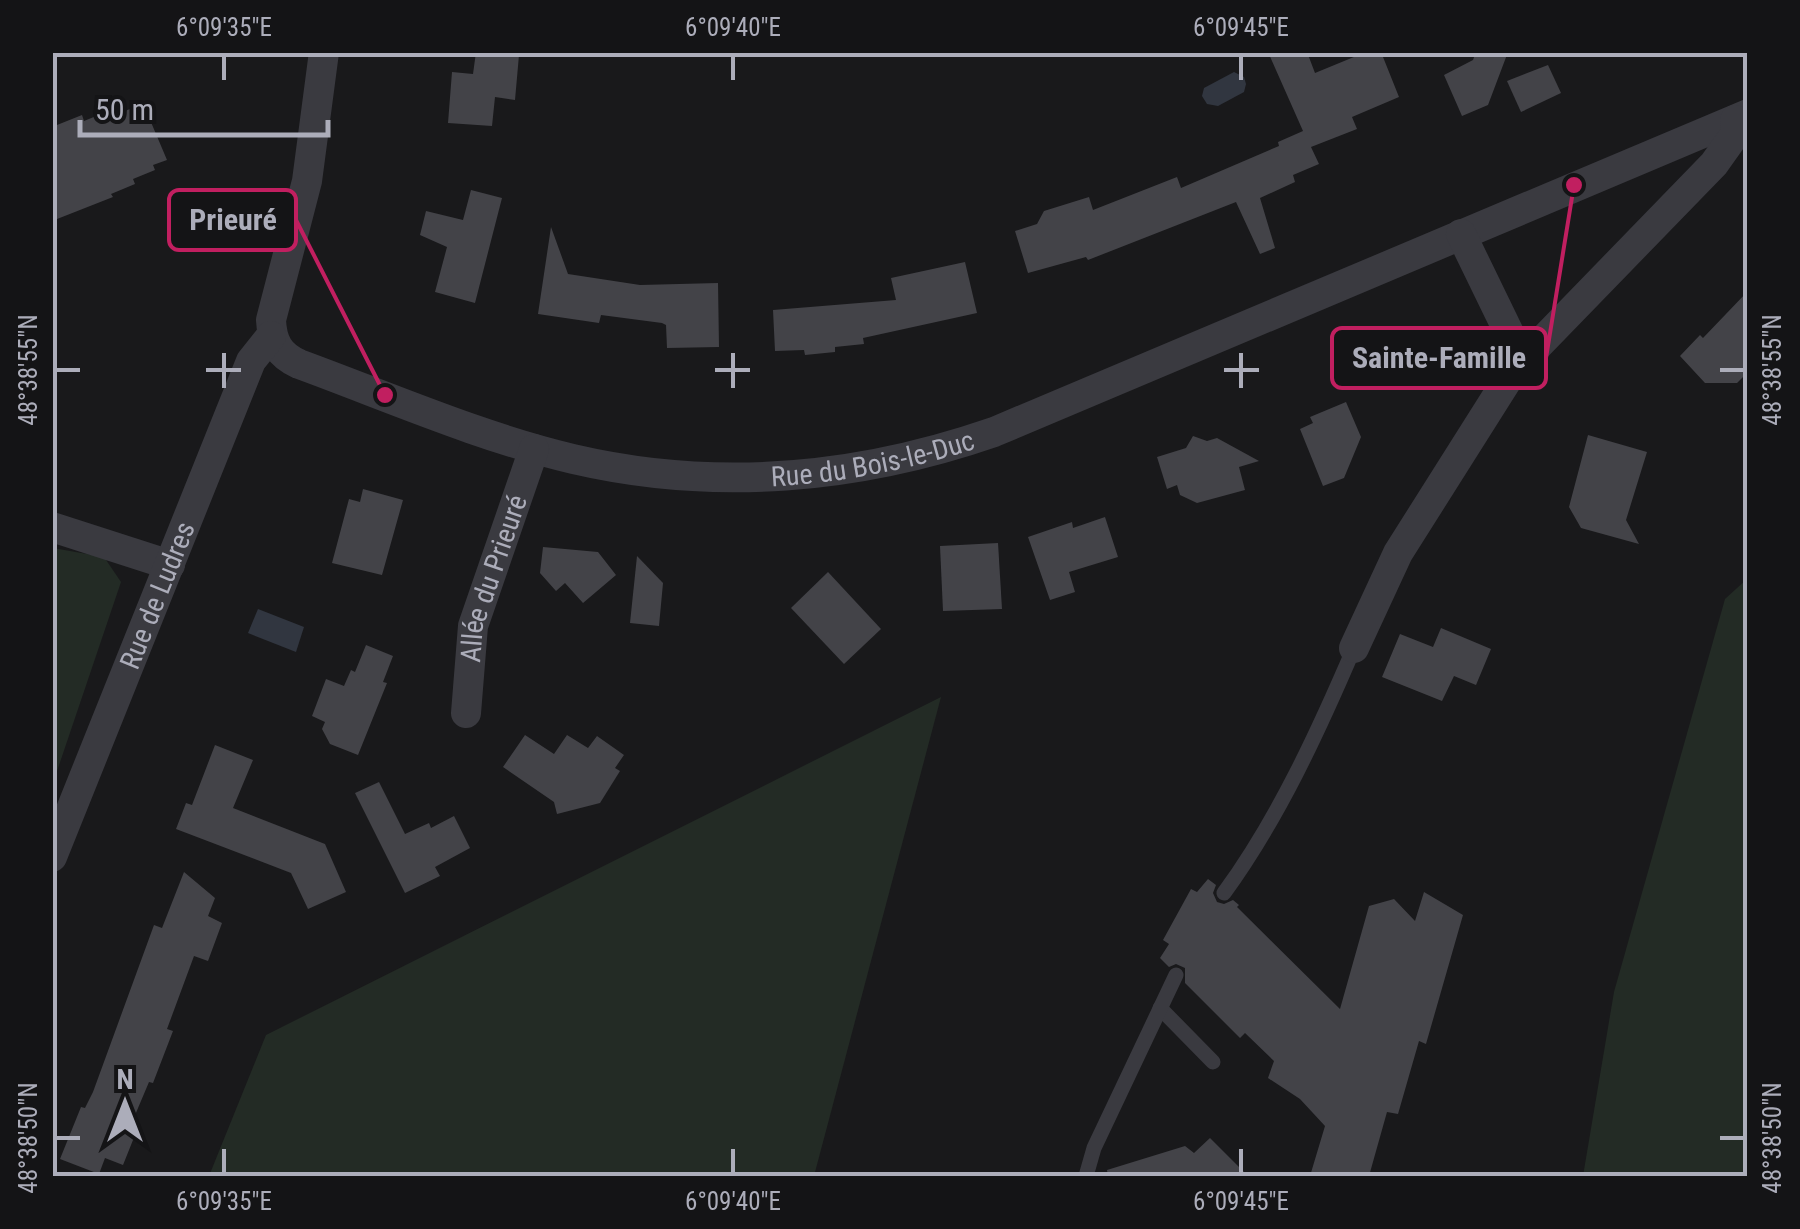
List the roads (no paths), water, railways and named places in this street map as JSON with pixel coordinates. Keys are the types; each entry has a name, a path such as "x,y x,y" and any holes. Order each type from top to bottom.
{"street":[{"path":"272,336 273,307 307,181 324,52"},
{"name":"Rue du Bois-le-Duc","path":"272,336 282,354 299,364 534,449 632,470 719,477 794,477 895,462 994,432 1741,117"},
{"name":"Rue du Bois-le-Duc","path":"1354,648 1398,553 1488,406 1526,358 1714,164 1736,133 1741,117"},
{"path":"1461,234 1512,339 1526,358"},
{"name":"Rue de Ludres","path":"52,857 250,361 272,336"},
{"name":"Allée du Prieuré","path":"466,712 473,626 534,449"},
{"path":"52,527 170,565"}],"lane":[{"path":"1224,893 1258,842 1326,714 1354,648"},
{"path":"1086,1176 1094,1148 1176,974"},
{"path":"1160,1008 1214,1062"}],"place":[{"name":"Sainte-Famille","path":"1574,185"},
{"name":"Prieuré","path":"385,395"}]}
